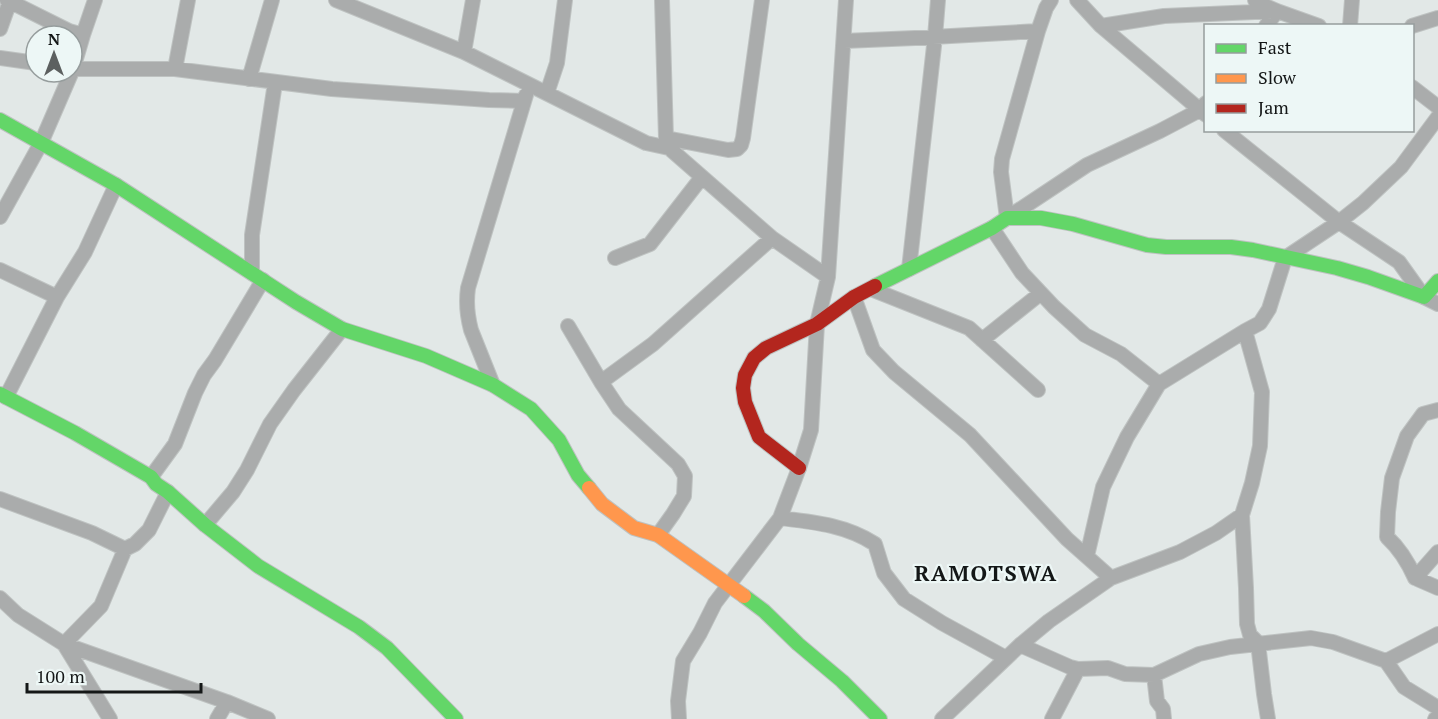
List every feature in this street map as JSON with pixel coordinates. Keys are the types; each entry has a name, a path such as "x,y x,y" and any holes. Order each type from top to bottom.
{"street":[{"path":"84,32 95,0"},
{"path":"175,69 188,0"},
{"path":"249,79 272,0"},
{"path":"336,0 464,52 646,143 728,150 737,149 743,138 762,0"},
{"path":"464,52 473,0"},
{"path":"547,93 557,63 565,0"},
{"path":"662,0 667,143 772,238 828,277"},
{"path":"679,719 678,701 683,662 728,585 780,518 811,430 817,324 828,277 846,0"},
{"path":"909,269 938,0"},
{"path":"1007,218 1002,159 1038,31 1051,0"},
{"path":"799,468 759,436 745,402 743,388 745,375 754,358 766,348 817,324 854,297 992,228 1088,165 1204,110 1101,26 1077,0"},
{"path":"1255,0 1313,24"},
{"path":"1350,24 1352,0"},
{"path":"0,29 8,1 55,24"},
{"path":"1101,26 1164,16 1277,11"},
{"path":"1267,24 1277,11"},
{"path":"1414,25 1438,18"},
{"path":"844,41 1038,31"},
{"path":"0,58 24,61"},
{"path":"84,69 175,69 275,83 407,95 524,101"},
{"path":"151,477 175,444 195,393 215,360 257,276 252,235 275,83"},
{"path":"0,214 41,143 67,84"},
{"path":"494,386 471,330 466,298 529,84"},
{"path":"1414,88 1438,107"},
{"path":"1087,556 1103,487 1127,437 1159,384 1260,323 1269,309 1285,258 1363,203 1401,167 1438,117"},
{"path":"0,120 116,185 342,329 426,356 494,386 531,409 559,440 578,474 602,504 634,528 658,535 764,611 798,644 842,681 880,719"},
{"path":"1226,132 1339,222 1399,262 1424,297"},
{"path":"615,258 650,244 702,177"},
{"path":"116,185 85,252 57,297 3,395 75,432 151,477 156,484 205,525 258,566 359,627 387,648 456,719"},
{"path":"1007,218 1041,218 1073,224 1146,245 1231,247 1252,250 1337,268 1424,297 1438,304"},
{"path":"992,228 1022,273 1054,308 1085,335 1121,354 1159,384"},
{"path":"601,382 653,344 772,238"},
{"path":"0,270 57,297"},
{"path":"1424,297 1438,281"},
{"path":"871,289 969,328 1038,390"},
{"path":"982,340 1041,293"},
{"path":"854,297 873,350 894,372 970,435 1067,539 1111,578"},
{"path":"568,326 619,409 678,464 685,476 684,496 658,535"},
{"path":"205,525 247,470 270,424 342,329"},
{"path":"1245,331 1262,392 1260,446 1242,515 1247,624 1250,635 1258,643 1269,719"},
{"path":"1438,410 1423,414 1407,436 1392,478 1387,537 1408,562 1415,578 1438,588"},
{"path":"64,644 101,606 125,549 135,544 149,530 168,492"},
{"path":"0,499 92,532 125,549"},
{"path":"942,719 1020,645 1049,621 1111,578 1180,552 1216,533 1242,515"},
{"path":"780,518 822,523 863,535 875,543 884,573 904,599 1006,658"},
{"path":"1415,578 1438,552"},
{"path":"0,598 18,615 64,644 227,702 268,719"},
{"path":"1386,661 1438,634"},
{"path":"1020,645 1078,669 1108,668 1125,674 1154,675 1198,654 1258,643 1311,638 1333,642 1386,661 1404,687 1438,708"},
{"path":"64,644 110,719"},
{"path":"1052,719 1078,669"},
{"path":"1154,675 1157,701 1163,709 1164,719"},
{"path":"217,719 227,702"}],"traffic: fast":[{"path":"0,120 116,185 296,302 342,329 426,356 493,385 531,409 559,440 578,475 589,488"},
{"path":"875,286 992,228 1007,218 1041,218 1073,224 1147,245 1231,247 1253,250 1337,268 1424,297 1438,281"},
{"path":"0,394 75,433 151,477 156,484 205,525 258,566 359,627 387,648 456,719"},
{"path":"744,596 842,681 880,719"}],"traffic: slow":[{"path":"589,488 602,504 634,528 658,535 744,596"}],"traffic: jam":[{"path":"799,468 759,437 745,402 743,388 745,375 754,358 766,348 817,324 854,297 875,286"}],"district":[{"name":"RAMOTSWA","path":"986,573"}]}
